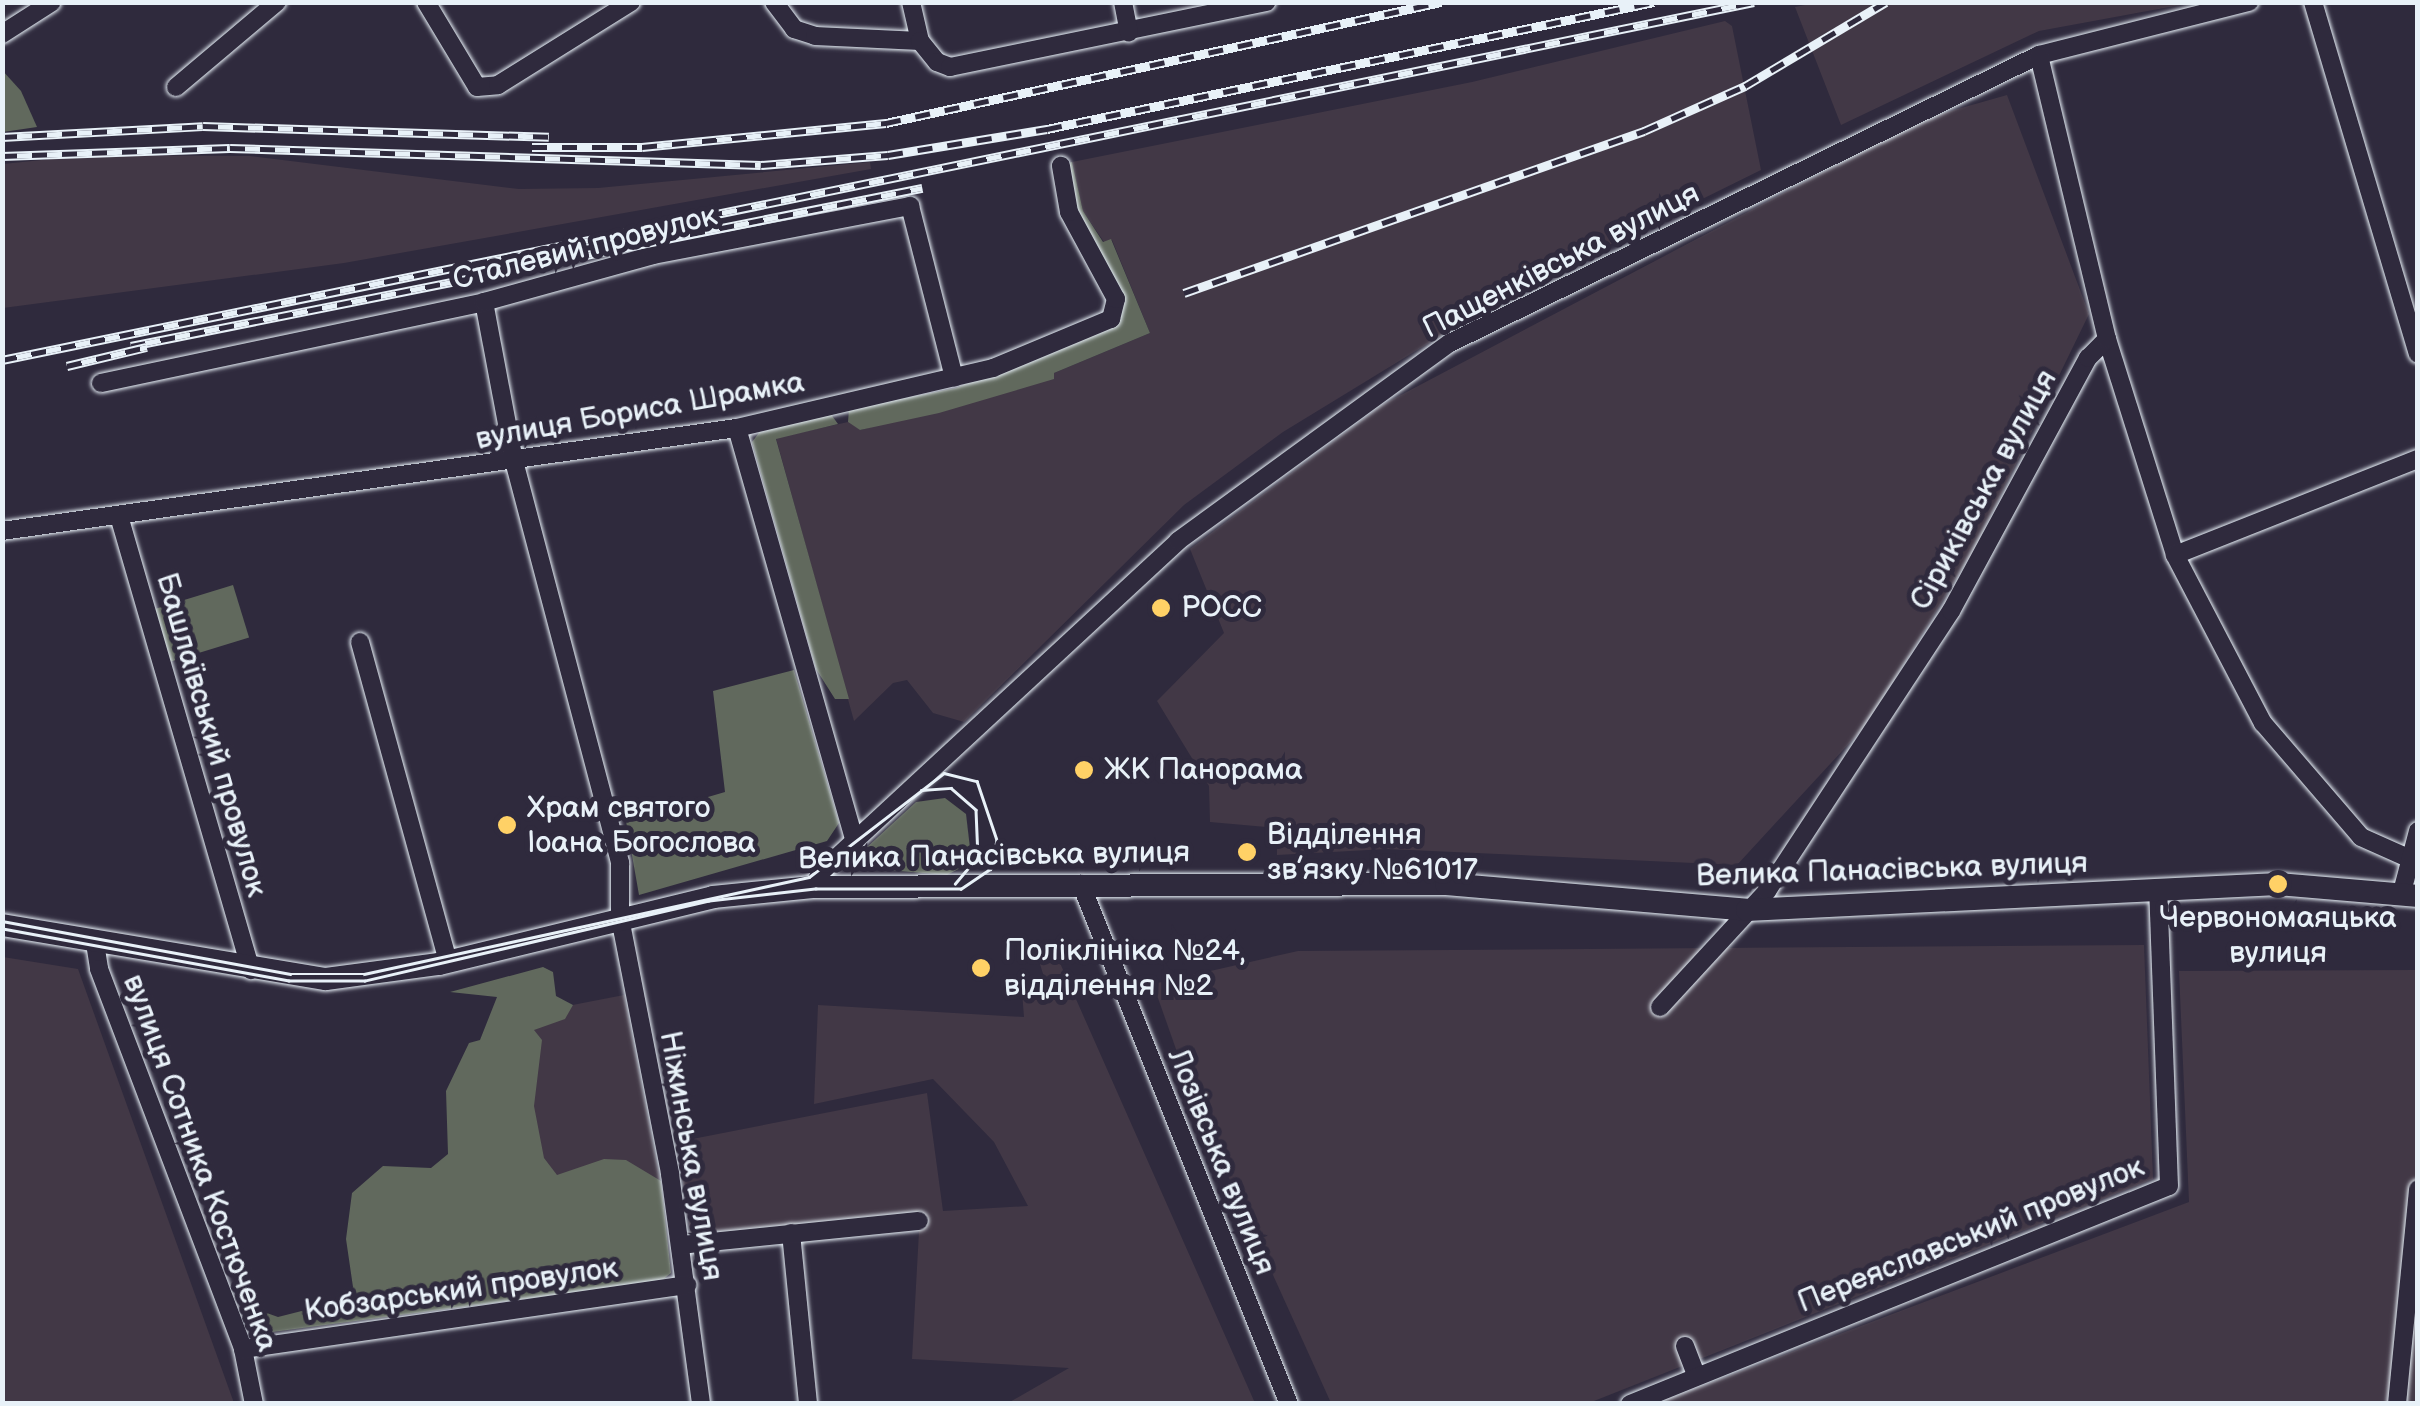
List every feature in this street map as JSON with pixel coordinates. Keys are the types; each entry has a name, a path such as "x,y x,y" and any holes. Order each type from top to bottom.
{"street":[{"path":"176,87 277,2"},
{"path":"426,2 478,87 498,85 631,2"},
{"path":"774,2 794,29 815,36 920,41"},
{"path":"910,2 920,41 937,62 961,66 1266,2"},
{"path":"1124,2 1129,32"},
{"name":"Пащенківська вулиця","path":"813,887 855,842 1178,541 1450,344 2039,56 2249,2"},
{"path":"2313,2 2418,354"},
{"path":"2,34 52,3"},
{"path":"2039,56 2107,339 2175,555 2262,723 2360,836 2408,858"},
{"name":"вулиця Бориса Шрамка","path":"2,531 738,428 992,368 1111,319 1116,299 1069,212 1060,166"},
{"name":"Сталевий провулок","path":"101,383 484,302 653,256 910,206 954,377"},
{"name":"Ніжинська вулиця","path":"484,302 514,462 620,864 620,918 681,1246 701,1404"},
{"name":"Сіриківська вулиця","path":"1660,1007 1767,892 1951,611 2088,358 2107,339"},
{"path":"738,428 855,842"},
{"path":"2175,555 2418,459"},
{"name":"Башлаївський провулок","path":"119,516 250,970"},
{"path":"360,642 448,962"},
{"path":"2410,894 2408,858 2418,830"},
{"name":"Лозівська вулиця","path":"1081,884 1290,1404"},
{"name":"Велика Панасівська вулиця","path":"2,925 326,980 448,962 714,897 813,887 1446,884 1747,910 2343,885 2410,894"},
{"name":"Переяславський провулок","path":"1630,1404 1696,1374 2169,1186 2158,890"},
{"name":"вулиця Сотника Костюченка","path":"95,942 99,968 243,1349 254,1404"},
{"path":"2398,1404 2418,1188"},
{"path":"681,1246 919,1221"},
{"path":"790,1233 808,1404"},
{"name":"Кобзарський провулок","path":"243,1349 687,1285"},
{"path":"1685,1346 1696,1374"}],"shaded area":[{"path":"1815,3 2191,3 2039,31 1841,125 1795,7"},
{"path":"1725,21 1732,26 1761,170 1504,297 1283,432 1184,505 964,722 933,713 907,680 893,683 854,721 776,438 848,422 861,430 1054,373 1150,333 1112,240 1104,242 1083,211 1072,162 1472,82"},
{"path":"2,70 21,91 37,127 3,132"},
{"path":"2007,95 2089,314 1975,548 1867,724 1737,865 1387,849 1277,855 1277,828 1210,822 1209,786 1157,701 1224,633 1190,549 1382,405 1926,118"},
{"path":"90,155 250,156 519,189 598,188 870,162 871,169 344,263 3,308 3,164"},
{"path":"1072,162 1083,211 1103,242 1111,239 1150,333 1054,373 1054,379 939,413 860,430 848,422 849,409 956,388 1115,321 1072,211 1064,164"},
{"path":"830,413 838,424 776,439 849,699 835,699 816,669 752,442 761,430"},
{"path":"233,585 249,638 167,663 151,610"},
{"path":"794,670 839,823 827,841 639,895 626,821 725,792 713,691"},
{"path":"945,798 966,814 970,848 962,867 947,875 864,868 866,848 916,802"},
{"path":"2144,945 2153,1179 1589,1403 1331,1403 1195,1103 1153,984 1298,951"},
{"path":"1056,954 1255,1403 1008,1403 1069,1368 912,1359 920,1213 691,1238 677,1142 927,1093 943,1211 1028,1206 994,1142 933,1079 814,1104 818,1005 1024,1017 1022,992 1044,977 1039,961"},
{"path":"3,957 78,969 234,1403 3,1403"},
{"path":"543,967 553,972 556,996 573,1005 565,1019 534,1030 542,1040 534,1106 544,1158 557,1175 604,1159 626,1160 661,1181 671,1273 661,1281 257,1334 251,1325 264,1312 278,1317 341,1301 353,1287 346,1239 352,1193 383,1166 431,1168 448,1154 446,1091 469,1043 480,1040 497,997 450,992"},
{"path":"2417,970 2417,1403 1654,1404 2189,1202 2179,971"},
{"path":"624,995 660,1182 525,1208 489,1021"}],"tram line":[{"path":"2,921 290,974 364,974 809,877 944,773 977,781 997,840 991,869 961,889 816,889 709,901 365,981 289,981 2,929"},
{"path":"921,790 951,788 976,810 978,857 955,884"}],"railway":[{"path":"532,147 642,147 886,123 1441,2"},
{"path":"2,156 230,148 761,165 888,155 1047,129 1654,2"},
{"path":"2,360 1754,2"},
{"path":"1184,293 1644,131 1745,86 1886,2"},
{"path":"2,137 203,126 549,137"},
{"path":"131,346 922,188"},
{"path":"67,366 147,347"}],"place":[{"name":"РОСС","path":"1161,608"},
{"name":"ЖК Панорама","path":"1084,770"},
{"name":"Храм святого Іоана Богослова","path":"507,825"},
{"name":"Відділення зв’язку №61017","path":"1247,852"},
{"name":"Червономаяцька вулиця","path":"2278,884"},
{"name":"Поліклініка №24, відділення №2","path":"981,968"}]}
